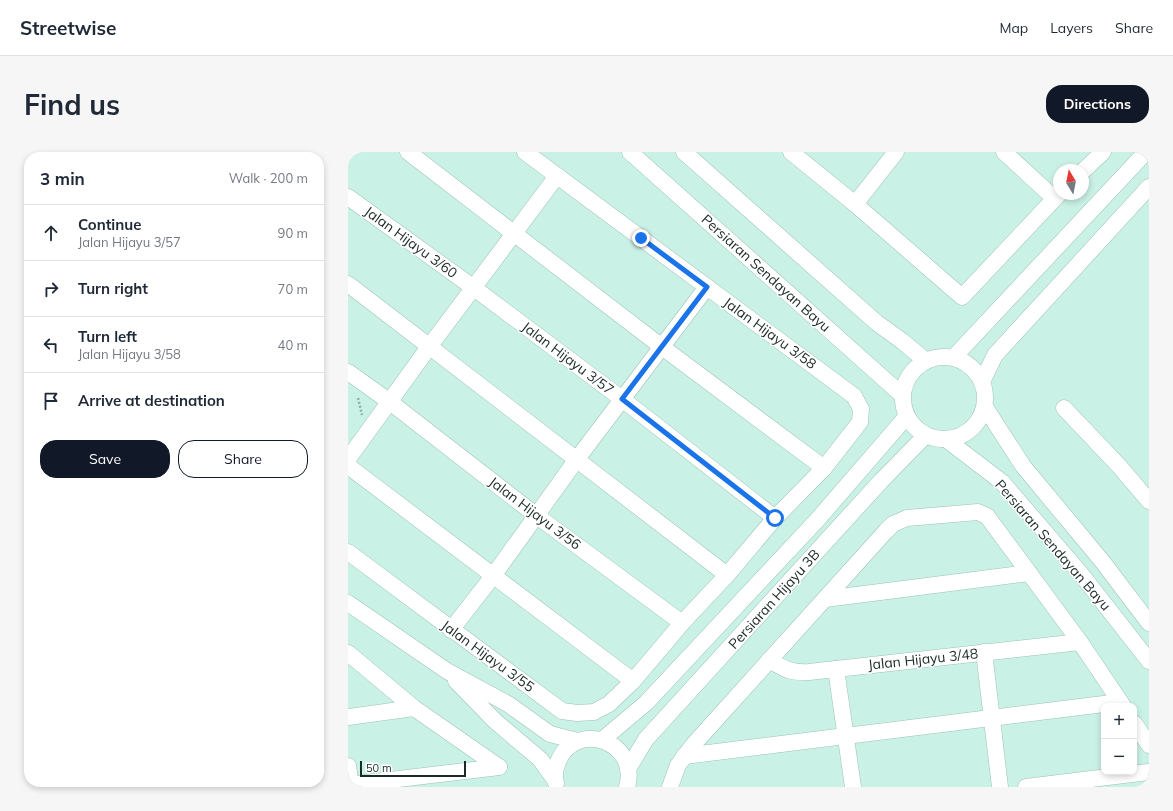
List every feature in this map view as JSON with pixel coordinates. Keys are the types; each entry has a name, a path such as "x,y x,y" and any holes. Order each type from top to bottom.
{"street":[{"path":"408,152 662,347 824,468"},
{"name":"Jalan Hijayu 3/58","path":"524,152 854,396 861,409 860,422 824,468 775,518 727,575"},
{"name":"Persiaran Sendayan Bayu","path":"630,152 902,395"},
{"path":"684,152 877,323 926,361"},
{"path":"791,152 855,204 962,297 1053,200"},
{"path":"855,204 896,152"},
{"path":"1004,152 1053,193"},
{"path":"1089,165 1102,152"},
{"path":"953,358 1146,152"},
{"path":"348,459 429,347 557,176"},
{"path":"982,382 995,355 1149,187"},
{"name":"Jalan Hijayu 3/60","path":"348,197 474,288"},
{"path":"348,284 727,575"},
{"path":"451,630 538,516 577,459 707,287"},
{"name":"Jalan Hijayu 3/57","path":"474,288 622,399 775,518"},
{"path":"939,357 953,358 966,363 976,371 982,382 985,394 985,407 980,420 972,430 947,440 933,439 920,432 910,422 904,409 902,395 906,381 914,369 926,361 939,357"},
{"name":"Jalan Hijayu 3/56","path":"348,372 390,402 538,516 682,622"},
{"name":"Persiaran Sendayan Bayu","path":"985,407 1023,466 1102,561 1149,623"},
{"path":"1064,408 1120,467 1149,501"},
{"name":"Persiaran Hijayu 3B","path":"602,740 646,703 818,518 907,416"},
{"name":"Persiaran Hijayu 3B","path":"628,769 646,739 876,487 926,435"},
{"name":"Persiaran Sendayan Bayu","path":"947,440 1002,482 1081,574 1149,661"},
{"path":"348,466 633,681"},
{"path":"670,787 678,765 684,756 886,531 893,524 907,518 978,512 987,516 1080,642 1120,703"},
{"name":"Jalan Hijayu 3/55","path":"348,552 562,711 577,713 594,712 609,704 633,681 682,622 727,575"},
{"path":"824,599 1030,573"},
{"path":"348,603 447,671 508,704 550,734 578,741"},
{"name":"Jalan Hijayu 3/48","path":"769,660 787,671 799,673 1080,642"},
{"path":"984,652 1000,787"},
{"path":"348,653 414,708 499,767 350,785 348,766"},
{"path":"836,669 854,787"},
{"path":"447,671 495,721 540,759 556,783"},
{"path":"684,756 1101,706"},
{"path":"348,717 414,708"},
{"path":"1137,727 1149,745"},
{"path":"556,783 555,768 560,757 568,747 578,741 590,738 602,740 619,750 625,759 628,769 629,780 626,787"},
{"path":"1026,787 1149,772"}],"path":[{"path":"354,395 359,399 363,417"}],"route":[{"path":"641,238 707,287 622,399 775,518"}]}
